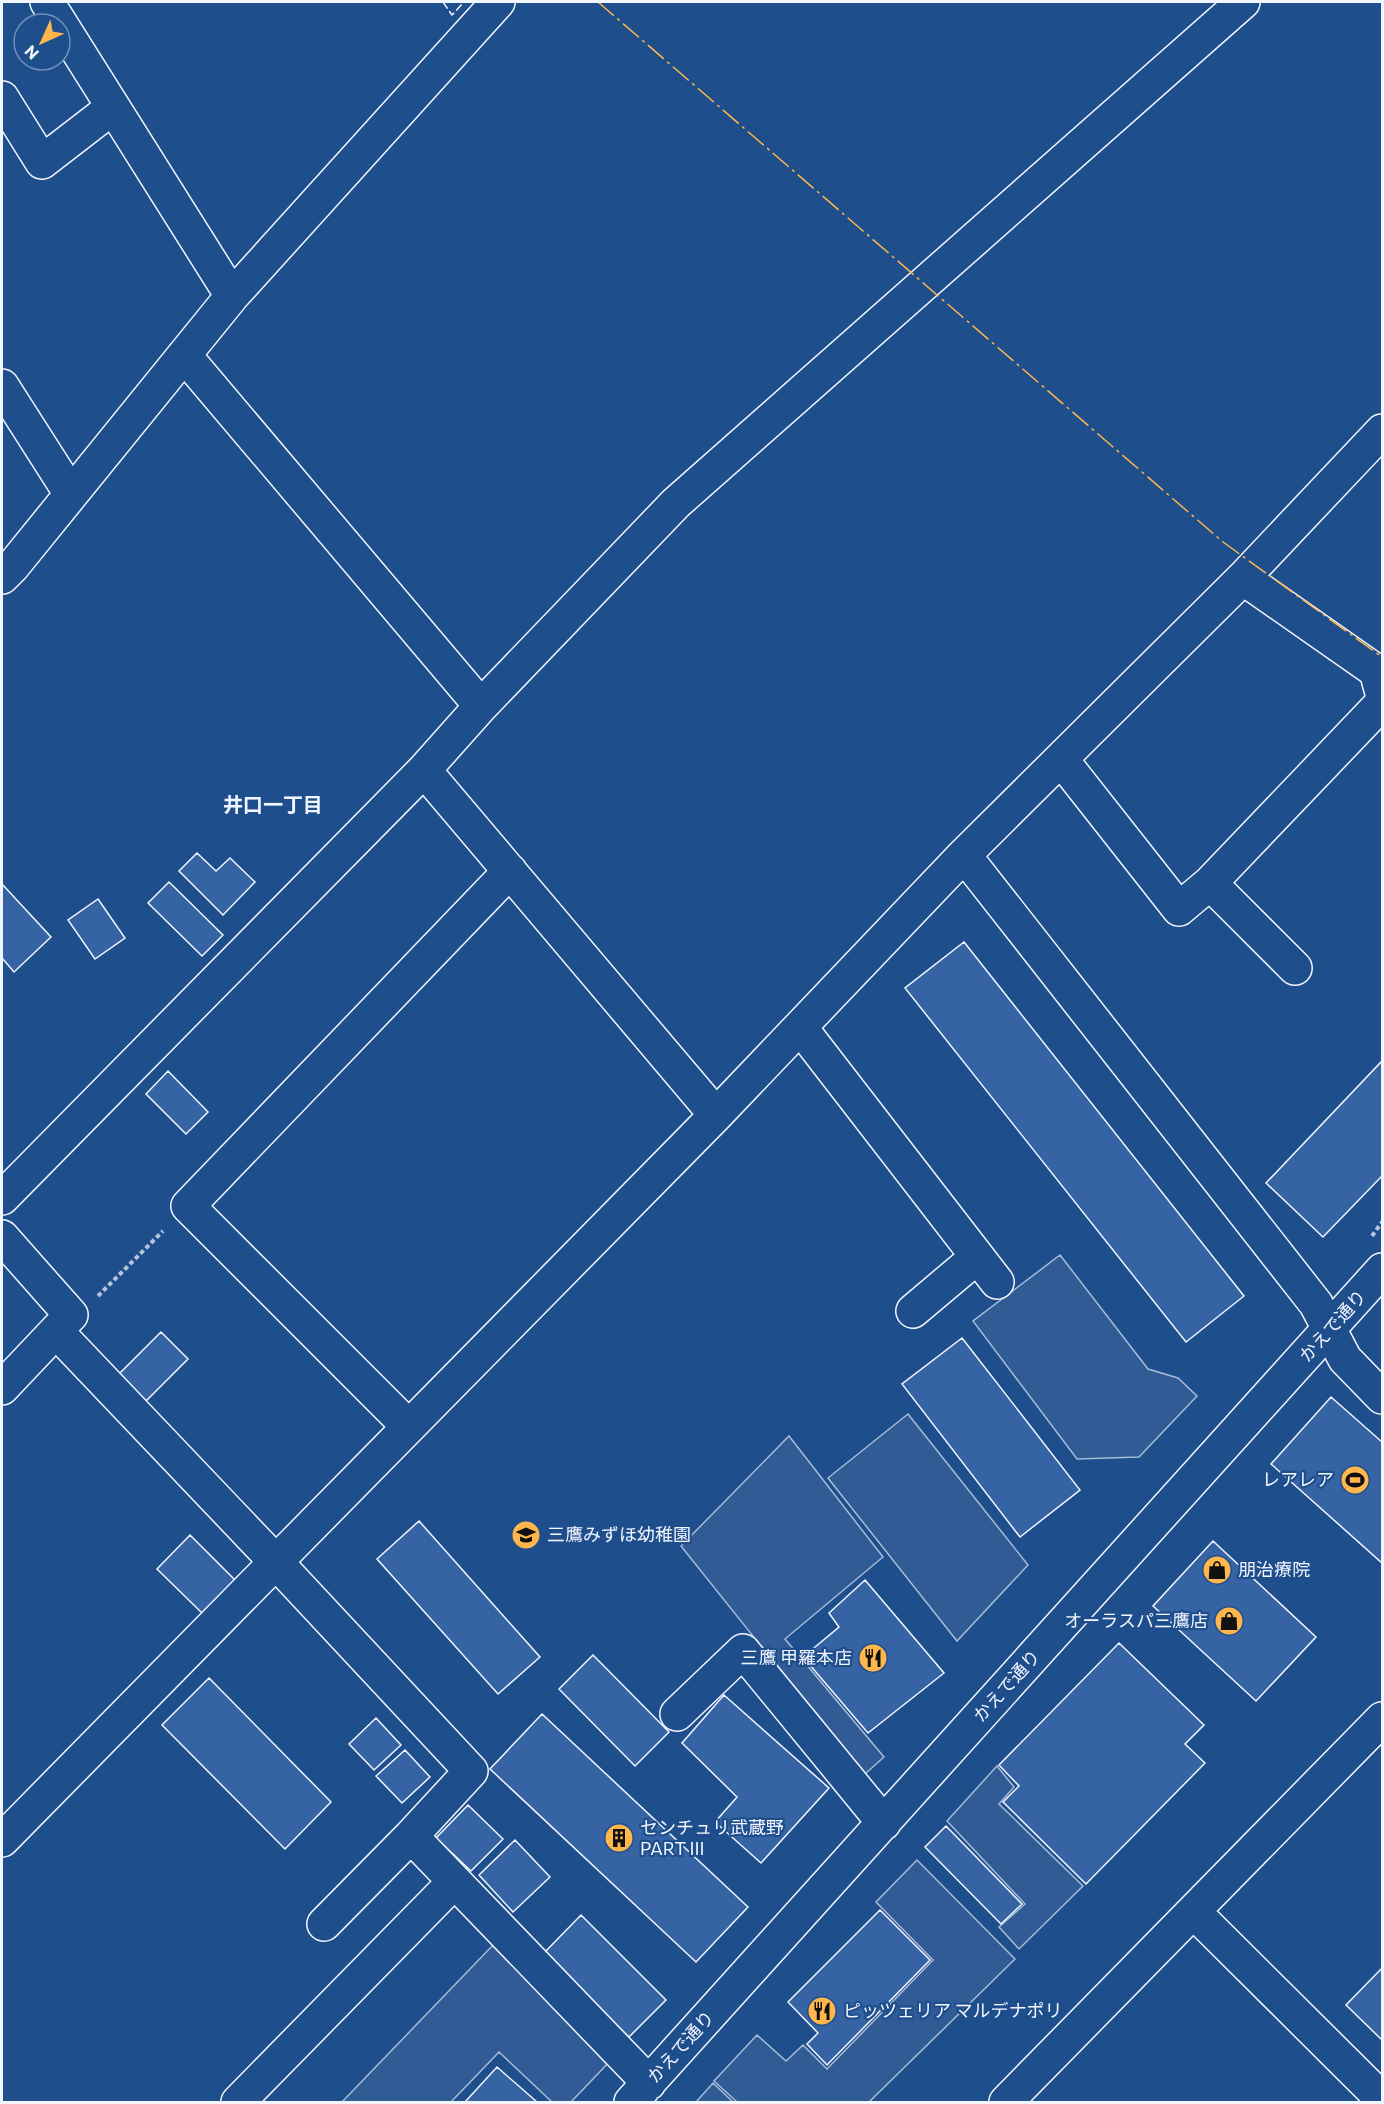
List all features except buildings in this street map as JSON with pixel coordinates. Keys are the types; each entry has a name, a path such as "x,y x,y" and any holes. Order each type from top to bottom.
{"street":[{"path":"47,2 232,296"},
{"path":"2,577 232,296 456,45 498,2"},
{"path":"2,1198 424,770 481,706 676,503 1243,2"},
{"path":"2,98 42,162 112,108"},
{"path":"184,355 481,706"},
{"path":"2,386 71,494"},
{"path":"2,1840 716,1115 964,855 1243,578 1383,431"},
{"path":"1243,578 1376,671 1383,693"},
{"path":"1061,759 1179,909 1210,883 1383,703"},
{"path":"424,770 716,1115"},
{"path":"964,855 1316,1304 1345,1359 1383,1397"},
{"path":"408,1426 188,1206 510,871"},
{"path":"1210,883 1295,968"},
{"path":"800,1027 997,1282"},
{"path":"2,1237 64,1323 275,1561 471,1771 324,1924"},
{"path":"913,1311 977,1257"},
{"name":"かえで通り","path":"640,2093 1383,1270"},
{"path":"2,1388 64,1323"},
{"path":"677,1714 743,1651 884,1823"},
{"path":"1006,2103 1383,1719"},
{"path":"411,1836 640,2093"},
{"path":"238,2103 454,1882"},
{"path":"1194,1912 1383,2099"}],"path":[{"path":"64,1323 89,1305 188,1206"}],"shaded area":[{"path":"1060,1255 1148,1369 1178,1378 1197,1396 1139,1457 1077,1459 973,1321"},
{"path":"908,1414 1028,1565 957,1641 828,1478"},
{"path":"789,1436 883,1557 785,1639 884,1757 864,1775 681,1546"},
{"path":"997,1766 1014,1787 999,1804 1083,1886 1019,1949 999,1927 1025,1904 947,1821"},
{"path":"917,1860 1015,1959 869,2102 737,2102 714,2081 757,2035 786,2061 803,2045 827,2069 933,1960 876,1902"},
{"path":"494,1944 613,2058 571,2102 552,2102 499,2052 451,2102 342,2102"},
{"path":"713,2083 733,2102 696,2102"}],"fence":[{"path":"443,2 452,15 464,2"}],"power":[{"path":"598,2 1223,542 1382,657"}],"place":[{"name":"レアレア","path":"1355,1480"},
{"name":"三鷹みずほ幼稚園","path":"526,1535"},
{"name":"朋治療院","path":"1217,1570"},
{"name":"オーラスパ三鷹店","path":"1229,1621"},
{"name":"三鷹 甲羅本店","path":"873,1658"},
{"name":"センチュリ武蔵野 PART III","path":"619,1838"},
{"name":"ピッツェリア マルデナポリ","path":"822,2011"}],"district":[{"name":"井口一丁目","path":"273,805"}]}
